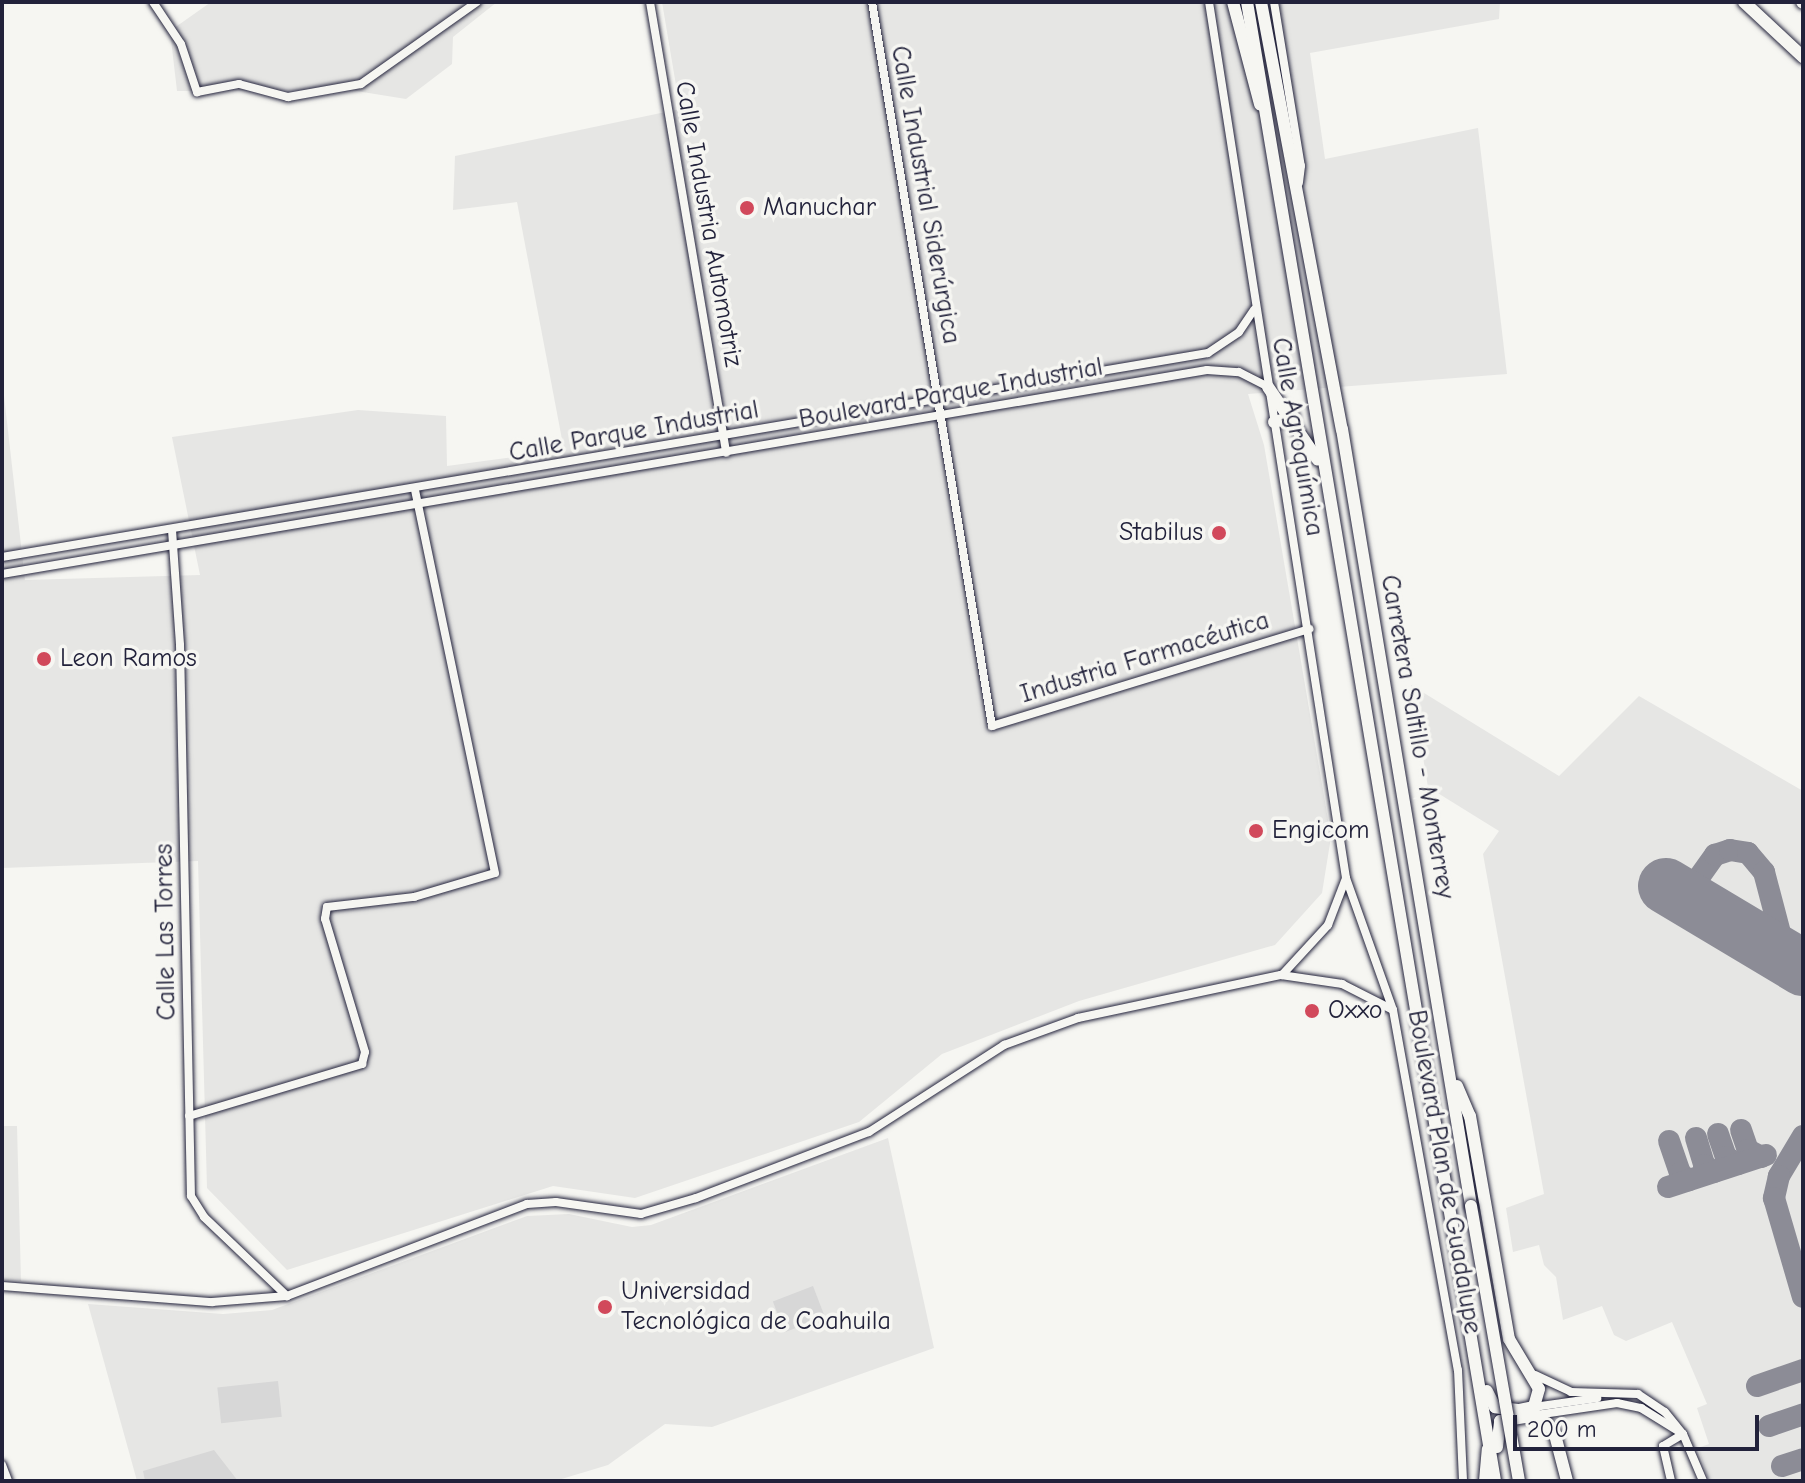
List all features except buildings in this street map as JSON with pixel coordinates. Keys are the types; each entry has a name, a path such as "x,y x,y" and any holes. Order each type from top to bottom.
{"highway":[{"path":"1233,2 1253,89 1264,110"},
{"name":"Carretera Saltillo - Monterrey","path":"1247,2 1495,1481"},
{"name":"Carretera Saltillo - Monterrey","path":"1261,2 1299,183 1454,1081 1471,1206 1519,1481"},
{"path":"1744,2 1803,57"},
{"path":"1268,387 1293,417 1324,468"},
{"path":"1274,422 1293,417"},
{"path":"1454,1081 1470,1116 1509,1339 1520,1363 1535,1375 1539,1389 1535,1411"},
{"path":"1450,1212 1460,1232 1490,1402 1501,1410 1535,1411 1554,1431 1567,1481"},
{"path":"1504,1481 1497,1426 1504,1419 1535,1411"}],"main road":[{"path":"1484,1481 1488,1443"}],"street":[{"path":"153,2 181,44 200,94 239,84 288,97 341,91 405,55 477,2"},
{"name":"Calle Industria Automotriz","path":"650,2 726,453"},
{"name":"Calle Industrial Siderúrgica","path":"872,2 992,726"},
{"name":"Calle Agroquímica","path":"1209,2 1346,878"},
{"path":"1274,2 1301,166 1299,183"},
{"name":"Calle Parque Industrial","path":"2,557 415,490 1190,356 1218,348 1255,309"},
{"path":"1190,356 1193,372"},
{"path":"1133,366 1135,382"},
{"name":"Boulevard Parque Industrial","path":"173,545 1193,372 1227,369 1268,387"},
{"path":"1074,375 1076,391"},
{"path":"189,1116 362,1064 365,1052 325,919 331,904 414,897 495,873 415,490"},
{"name":"Calle Las Torres","path":"172,530 180,645 189,1116 194,1204 287,1296"},
{"path":"3,570 173,545"},
{"name":"Industria Farmacéutica","path":"992,726 1309,629"},
{"path":"1281,975 1328,925 1346,878"},
{"name":"Boulevard Plan de Guadalupe","path":"1346,878 1393,1010 1458,1370 1463,1481"},
{"path":"2,1286 212,1302 287,1296 527,1204 655,1211 869,1132 971,1063 1041,1029 1154,999 1281,975 1342,984 1393,1010"},
{"path":"1535,1375 1571,1392 1638,1394 1674,1420 1703,1481"},
{"path":"1535,1411 1597,1398"},
{"path":"1535,1411 1629,1404 1683,1434"},
{"path":"1671,1481 1663,1446 1683,1434"},
{"path":"2,1465 8,1481"}],"shaded area":[{"path":"211,2 497,2 453,37 452,64 406,99 350,90 177,91 170,31"},
{"path":"662,2 1500,2 1499,19 1310,53 1325,159 1478,128 1507,374 1248,394 1264,445 1331,837 1322,893 1275,945 1079,1001 942,1054 859,1122 635,1198 553,1186 287,1270 207,1188 198,861 2,868 2,378 25,580 200,575 172,437 358,410 446,416 447,466 564,450 517,202 453,210 455,156 680,109"},
{"path":"1411,685 1559,776 1639,696 1803,791 1803,1481 1709,1481 1698,1448 1709,1444 1697,1408 1707,1404 1672,1322 1626,1341 1614,1335 1602,1306 1563,1320 1556,1277 1544,1265 1539,1245 1513,1252 1506,1208 1544,1194 1483,854 1499,831 1428,787"},
{"path":"2,1126 17,1126 21,1281 2,1280"},
{"name":"Universidad Tecnológica de Coahuila","path":"888,1138 934,1348 712,1427 665,1424 608,1465 555,1481 137,1481 88,1304 223,1314 272,1310 527,1216 569,1214 632,1227 651,1225"},
{"path":"813,1286 825,1317 785,1332 773,1301"},
{"path":"278,1381 282,1417 221,1423 217,1387"},
{"path":"214,1450 238,1481 145,1481 143,1471"}],"taxiway":[{"path":"1685,897 1715,855 1730,850 1748,853 1764,872 1784,948 1803,967"},
{"path":"1741,1130 1748,1150 1761,1157"},
{"path":"1718,1134 1726,1157 1738,1164"},
{"path":"1803,1136 1779,1176 1774,1198 1803,1297"},
{"path":"1696,1138 1704,1165 1714,1172"},
{"path":"1669,1141 1680,1173 1688,1180"},
{"path":"1668,1187 1766,1155"},
{"path":"1757,1386 1803,1370"},
{"path":"1769,1426 1803,1414"},
{"path":"1782,1466 1803,1459"}],"runway":[{"path":"1666,886 1803,968"}],"place":[{"name":"Manuchar","path":"747,208"},
{"name":"Stabilus","path":"1219,533"},
{"name":"Leon Ramos","path":"44,659"},
{"name":"Engicom","path":"1256,831"},
{"name":"Oxxo","path":"1312,1011"},
{"name":"Universidad Tecnológica de Coahuila","path":"605,1307"}]}
